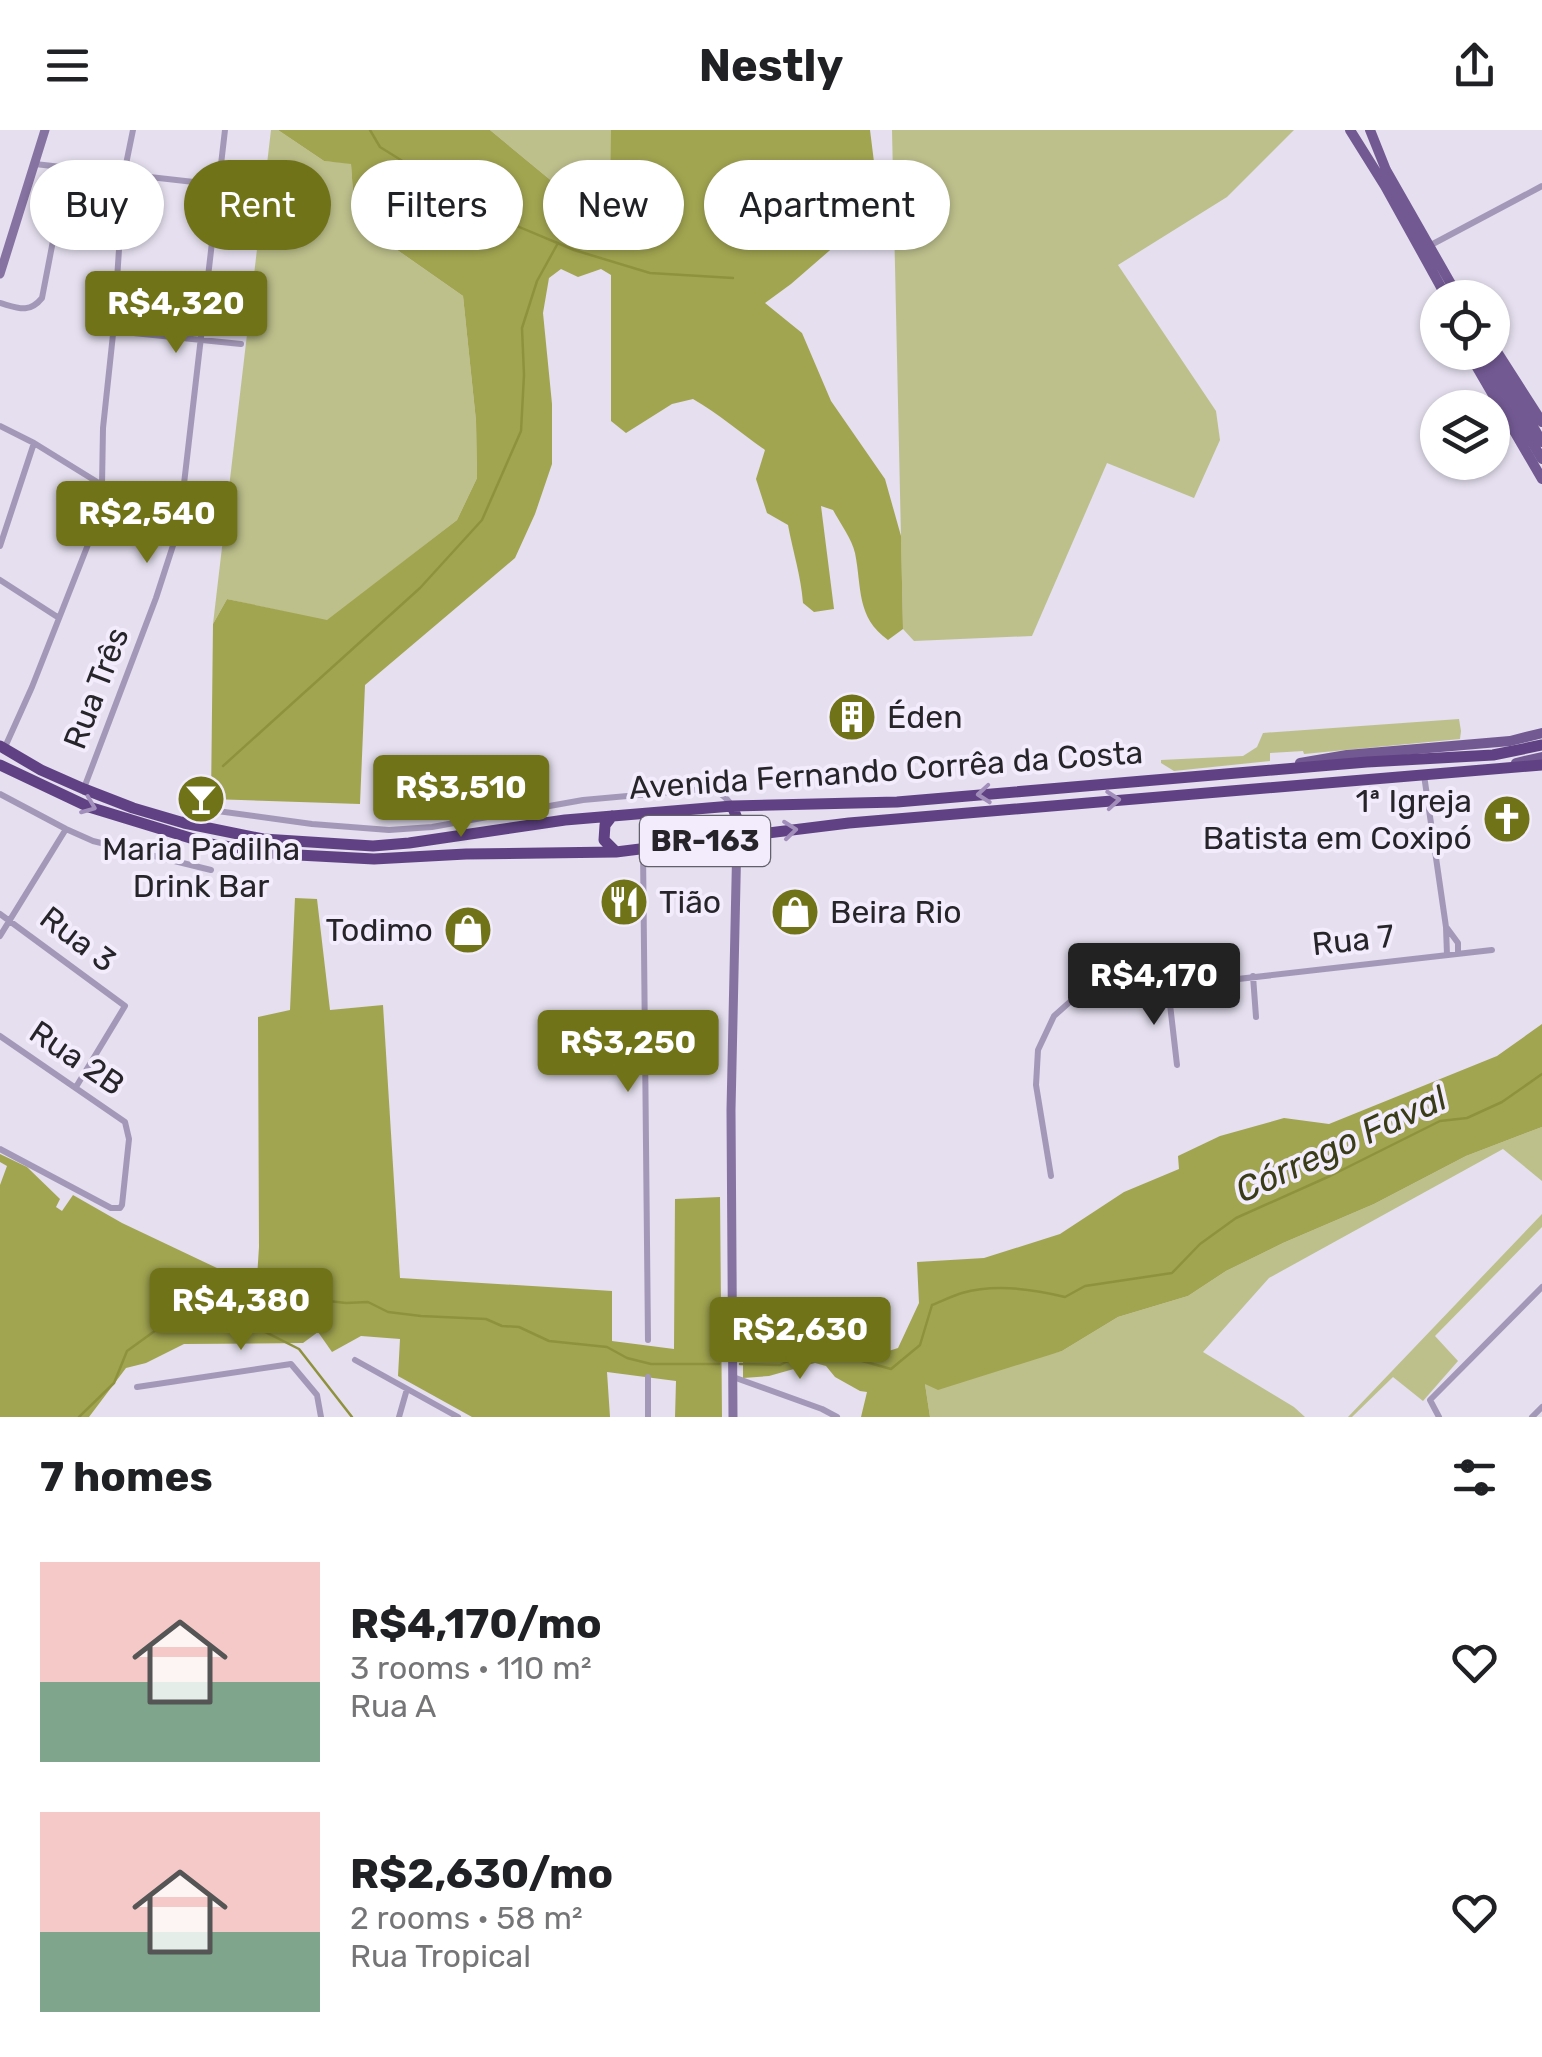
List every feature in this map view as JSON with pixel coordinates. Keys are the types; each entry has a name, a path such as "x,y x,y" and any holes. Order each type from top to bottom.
{"highway":[{"name":"Avenida Fernando Corrêa da Costa","path":"2,747 84,790 184,822 264,839 356,845 409,843 612,816 732,806 897,802 1505,754 1542,745"},
{"name":"Avenida Fernando Corrêa da Costa","path":"0,765 89,807 192,839 279,854 374,859 643,850 849,822 1542,765"},
{"path":"732,806 739,823 737,836"},
{"path":"612,816 605,825 604,840 616,852"}],"main road":[{"path":"1350,130 1439,280"},
{"path":"1370,130 1386,170 1430,246 1442,280"},
{"path":"1478,370 1542,479"},
{"path":"1490,370 1542,459"},
{"path":"1500,370 1542,442"},
{"path":"1509,370 1542,422"},
{"name":"Avenida Fernando Corrêa da Costa","path":"1256,771 1347,754 1474,745 1542,733"},
{"name":"BR-163","path":"1440,773 1542,756"}],"street":[{"path":"36,160 46,130"},
{"path":"127,160 134,130"},
{"name":"Rua Três","path":"221,160 224,130"},
{"path":"0,274 30,180"},
{"path":"1430,246 1542,186"},
{"path":"0,303 26,310 36,306 42,298 51,250"},
{"path":"2,747 32,687 89,542 102,485 103,428 119,250"},
{"name":"Rua Três","path":"84,790 179,527 210,250"},
{"path":"114,331 242,344"},
{"path":"0,426 202,539"},
{"path":"0,546 34,443"},
{"path":"0,580 58,618"},
{"path":"1424,774 1446,927 1446,955"},
{"path":"184,822 189,810 195,808 388,830 432,827 583,800 705,789 726,796 732,806"},
{"path":"0,794 93,840 211,870"},
{"path":"511,812 514,828"},
{"path":"0,936 66,829"},
{"path":"733,1417 732,1110 737,836"},
{"path":"643,850 648,1340"},
{"name":"Rua 3","path":"0,914 125,1006 76,1087"},
{"path":"1446,927 1458,942 1458,954"},
{"name":"Rua 7","path":"1051,1176 1036,1085 1038,1050 1054,1016 1072,1000 1101,992 1492,950"},
{"path":"1253,976 1256,1017"},
{"path":"1168,987 1176,1065"},
{"name":"Rua 2B","path":"0,1036 126,1122 128,1139 120,1208 110,1208 0,1149"},
{"path":"1440,1417 1430,1400 1542,1287"},
{"path":"355,1360 458,1417"},
{"path":"137,1387 291,1364 317,1395 321,1417"},
{"path":"648,1377 648,1417"},
{"path":"733,1378 837,1417"},
{"path":"399,1417 407,1389"},
{"path":"1532,1417 1542,1407"}],"green space":[{"path":"271,130 278,130 323,160 267,160"},
{"path":"278,130 490,130 543,174 543,250 684,250 684,160 611,160 611,130 870,130 874,160 704,160 704,250 830,250 765,303 802,333 831,401 885,479 901,536 903,629 888,640 870,622 851,542 833,510 821,506 834,609 814,612 803,603 788,525 767,513 756,479 765,450 721,417 693,399 672,404 626,433 611,421 611,275 601,269 578,277 561,269 549,278 543,313 552,404 552,464 535,514 515,558 365,685 360,804 211,799 213,624 227,599 327,620 457,520 477,478 476,421 463,296 397,250 523,250 523,160 351,160 351,164 323,160"},
{"path":"490,130 611,130 611,160 543,160 543,174"},
{"path":"892,130 1294,130 1227,197 1118,265 1216,411 1220,440 1194,498 1107,463 1032,636 914,641 903,629 895,250 950,250 950,160 893,160"},
{"path":"331,162 351,163 351,250 397,250 463,296 476,421 477,478 457,520 327,621 227,599 213,624 257,250 331,250"},
{"path":"1459,719 1460,739 1304,754 1270,753 1270,761 1174,771 1161,763 1243,756 1257,747 1263,733"},
{"path":"295,898 317,899 330,1010 383,1005 400,1278 612,1291 612,1341 674,1349 675,1199 720,1197 722,1417 675,1417 676,1381 607,1372 610,1417 472,1417 398,1376 400,1339 361,1336 332,1352 318,1332 303,1343 184,1344 146,1363 126,1368 89,1417 0,1417 0,1185 7,1166 0,1162 0,1154 27,1167 60,1199 56,1207 62,1211 73,1195 238,1278 257,1278 258,1017 290,1010"},
{"path":"1542,1024 1542,1127 1466,1156 1374,1204 1283,1243 1226,1271 1188,1296 1118,1317 1062,1351 938,1390 925,1384 930,1417 861,1417 867,1392 815,1363 769,1376 743,1378 743,1345 773,1344 854,1327 854,1347 873,1356 898,1348 919,1303 917,1262 984,1258 1060,1234 1124,1192 1179,1169 1178,1156 1220,1136 1284,1118 1329,1124 1497,1056"},
{"path":"1542,1127 1542,1181 1503,1149 1269,1278 1203,1352 1305,1417 930,1417 925,1384 1062,1351 1118,1317 1188,1296 1226,1271 1283,1243 1374,1204 1466,1156"},
{"path":"1542,1214 1542,1227 1435,1336 1458,1361 1423,1401 1393,1377 1348,1417"}],"waterway":[{"path":"370,130 380,147 486,213 574,250 650,273 733,278"},
{"path":"223,766 420,588 482,520 521,431 522,328 537,281 554,250"},
{"name":"Córrego Faval","path":"740,1364 780,1365 804,1353 837,1354 891,1369 920,1345 932,1305 958,1294 1000,1288 1065,1297 1085,1286 1172,1273 1200,1244 1236,1218 1440,1121 1467,1118 1502,1102 1542,1074"},
{"name":"Córrego Faval","path":"79,1417 114,1383 127,1351 199,1299 231,1288 262,1288 346,1303 368,1302 388,1312 486,1319 502,1326 519,1327 549,1341 607,1347 627,1358 651,1364 719,1364"},
{"path":"200,1299 299,1349 352,1417"}],"place":[{"name":"Éden","path":"852,717"},
{"name":"Maria Padilha Drink Bar","path":"201,799"},
{"name":"1ª Igreja Batista em Coxipó","path":"1507,819"},
{"name":"Tião","path":"624,902"},
{"name":"Beira Rio","path":"795,912"},
{"name":"Todimo","path":"468,930"}]}
